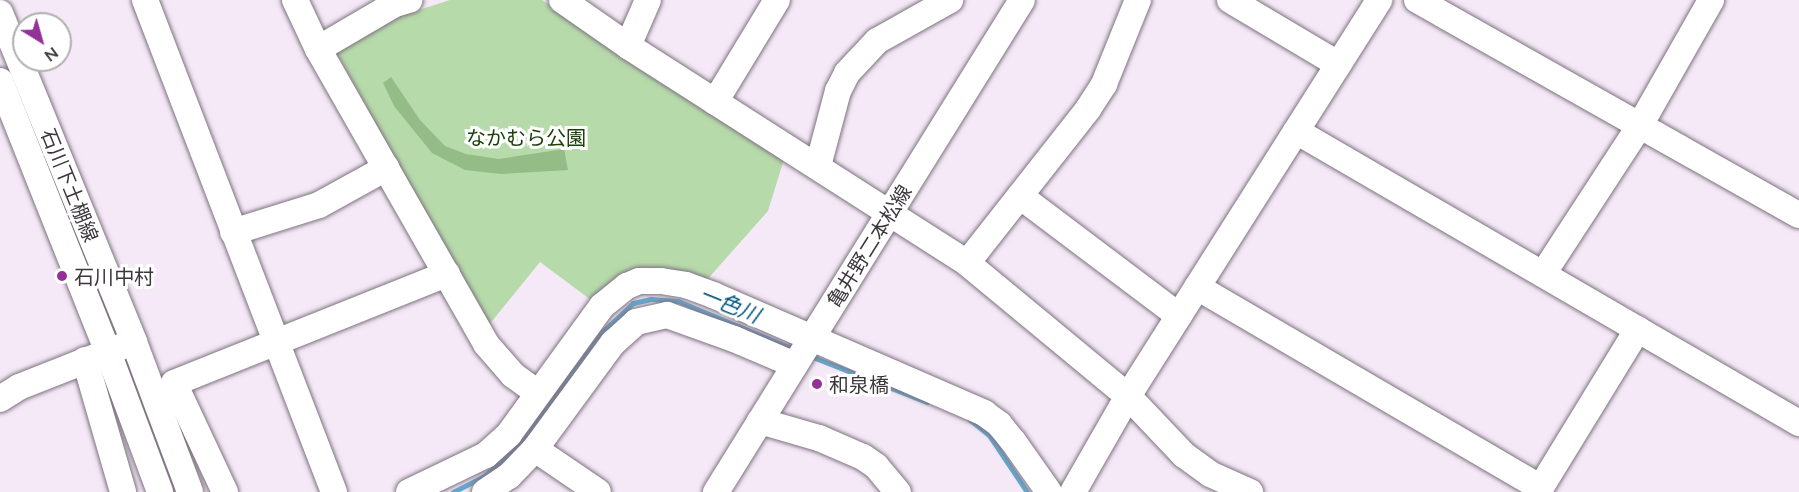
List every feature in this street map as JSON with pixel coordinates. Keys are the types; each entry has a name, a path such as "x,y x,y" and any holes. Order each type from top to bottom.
{"street":[{"path":"145,0 334,492"},
{"path":"295,0 318,49 494,353 513,375 538,393"},
{"path":"561,0 628,46 967,263 1128,396 1184,455 1210,474 1250,492"},
{"path":"628,46 648,0"},
{"path":"715,102 777,0"},
{"path":"818,166 838,91 847,73 877,41 950,0"},
{"name":"亀井野二本松線","path":"716,492 1022,0"},
{"path":"967,263 1088,110 1104,84 1138,0"},
{"path":"1230,0 1338,64"},
{"path":"1073,492 1128,396 1379,0"},
{"path":"1417,0 1799,215"},
{"path":"1543,274 1639,127 1711,0"},
{"path":"318,49 399,1"},
{"name":"石川下土棚線","path":"0,13 134,342 190,492"},
{"name":"石川下土棚線","path":"0,81 97,356 160,492"},
{"path":"1296,131 1799,423"},
{"path":"233,232 319,205 386,168"},
{"path":"1020,196 1179,316"},
{"path":"225,492 174,382 447,274"},
{"path":"409,492 486,455 509,434 602,306 619,291 639,281 686,285 803,353"},
{"path":"1197,287 1539,490 1638,329"},
{"path":"485,492 509,476 535,449 622,332 649,317 667,315 803,353 984,413 999,424 1013,441 1048,492"},
{"path":"3,387 19,387 134,342"},
{"path":"97,356 123,492"},
{"path":"760,421 819,438 863,457 876,466 898,492"},
{"path":"535,449 598,492"}],"green space":[{"name":"なかむら公園","path":"450,0 542,0 785,156 768,211 705,282 649,272 595,303 540,262 488,326 335,50 400,16"},
{"path":"391,77 420,120 445,146 466,154 499,159 564,149 568,170 501,174 465,170 432,153 394,106 383,83"}],"waterway":[{"name":"一色川","path":"453,492 483,477 521,443 603,331 633,303 651,299 678,301 796,350"},
{"name":"一色川","path":"810,356 927,402"},
{"name":"一色川","path":"969,419 989,435 1027,492"}],"place":[{"name":"石川中村","path":"62,276"},
{"name":"和泉橋","path":"817,384"}]}
